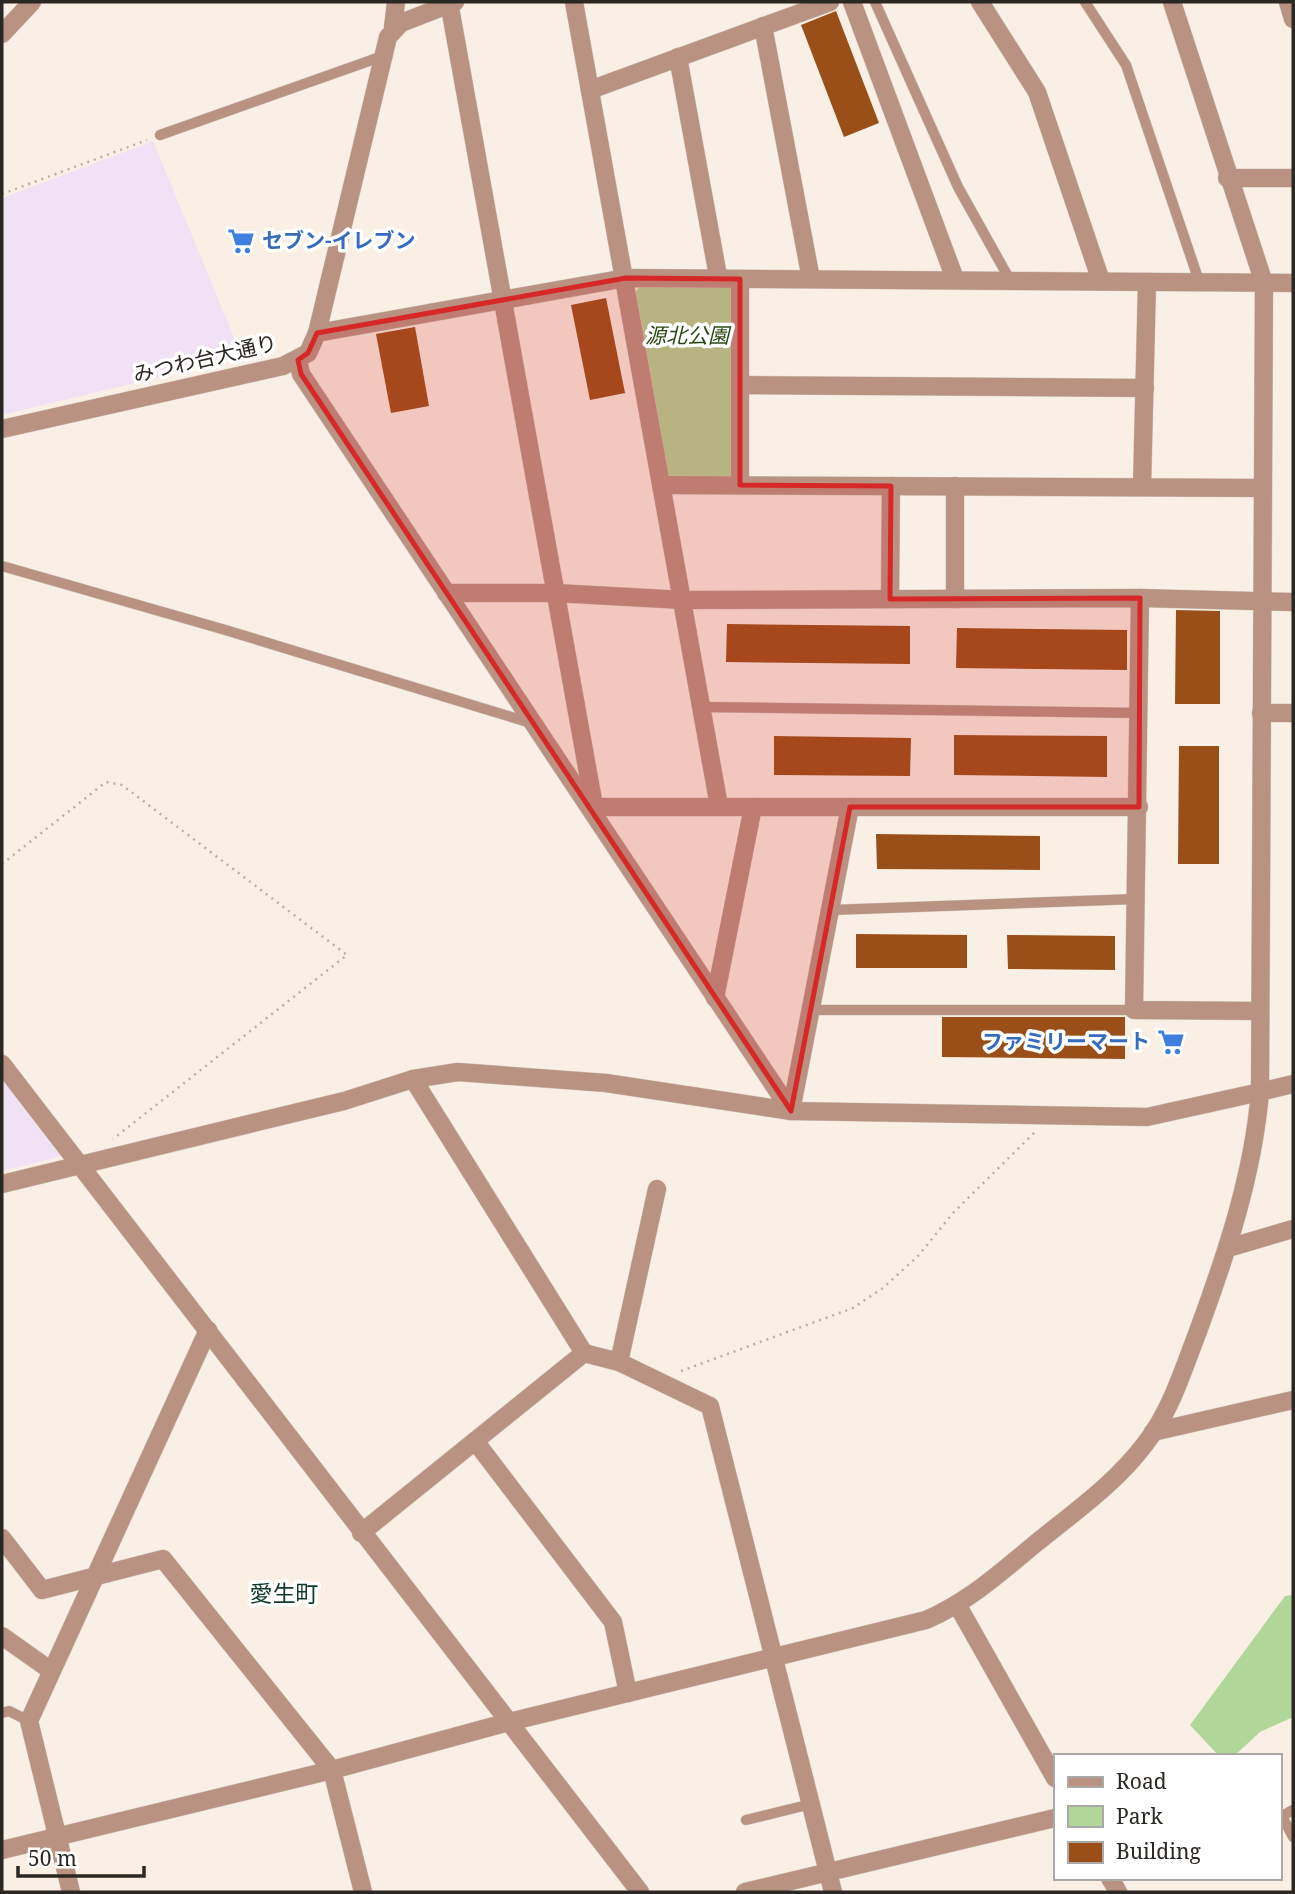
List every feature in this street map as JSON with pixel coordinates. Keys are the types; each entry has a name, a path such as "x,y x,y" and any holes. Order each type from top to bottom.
{"street":[{"path":"2,34 32,2"},
{"name":"みつわ台大通り","path":"2,429 283,366 308,354 317,333 383,56 393,27 396,2"},
{"path":"574,2 626,278 719,806"},
{"path":"590,90 830,2"},
{"path":"852,2 956,279"},
{"path":"980,2 1037,92 1101,281"},
{"path":"2,1848 332,1770 509,1722 926,1620 958,1606 1106,1486 1147,1442 1178,1383 1228,1248 1256,1143 1260,1092 1264,283 1227,178 1172,2"},
{"path":"1287,2 1293,19"},
{"path":"393,27 451,3 596,815"},
{"path":"763,26 811,279"},
{"path":"678,57 718,276"},
{"path":"1227,178 1293,178"},
{"path":"317,333 626,278 718,276 740,279 1293,283"},
{"path":"740,279 740,485"},
{"path":"1142,487 1147,282"},
{"path":"298,360 301,374 791,1111"},
{"path":"740,385 1145,388"},
{"path":"663,485 1261,488"},
{"path":"890,599 891,486"},
{"path":"955,486 955,599"},
{"path":"446,593 556,593 682,600 1140,598 1293,602"},
{"path":"1140,598 1134,1010 1260,1012"},
{"path":"1261,713 1293,713"},
{"path":"596,815 719,806 1139,807"},
{"path":"715,998 753,807"},
{"path":"791,1111 850,807"},
{"path":"2,1063 639,1892"},
{"path":"2,1184 344,1101 413,1079 458,1072 606,1083 791,1111 1147,1117 1293,1084"},
{"path":"413,1079 552,1307 584,1353 619,1362 710,1406 833,1892"},
{"path":"619,1362 657,1189"},
{"path":"1228,1248 1293,1229"},
{"path":"71,1892 29,1721 50,1670 208,1330"},
{"path":"361,1533 584,1353"},
{"path":"1153,1432 1293,1400"},
{"path":"475,1441 613,1622 628,1693"},
{"path":"2,1538 42,1590 163,1559 332,1770 363,1892"},
{"path":"958,1606 1054,1776"},
{"path":"2,1636 50,1670"},
{"path":"745,1892 1054,1818"}],"lane":[{"path":"875,2 958,187 1010,280"},
{"path":"1085,2 1126,65 1199,281"},
{"path":"160,135 383,56"},
{"path":"2,566 222,629 531,723"},
{"path":"702,707 1139,713"},
{"path":"831,910 1137,899"},
{"path":"810,1010 1134,1010"},
{"path":"2,1713 9,1711 29,1721"},
{"path":"746,1820 811,1804"},
{"path":"1293,1810 1282,1816 1293,1837"}],"path":[{"path":"2,194 160,135"},
{"path":"2,864 106,782 122,785 347,955 112,1140"},
{"path":"660,1380 853,1308 883,1288 1052,1115"}],"highlighted area":[{"path":"626,278 740,279 740,485 891,486 890,599 1140,598 1139,807 850,807 791,1111 301,374 298,360 308,353 317,333"}],"shaded area":[{"path":"153,141 242,357 2,415 2,198"},
{"path":"2,1078 62,1156 2,1171"}],"green space":[{"name":"源北公園","path":"641,285 731,285 734,479 669,478 664,473 633,295"},
{"path":"1293,1595 1293,1717 1260,1732 1236,1754 1217,1754 1190,1725 1285,1596"}],"building":[{"path":"836,11 879,123 844,137 801,25"},
{"path":"606,298 625,393 590,400 571,305"},
{"path":"415,327 429,406 391,413 376,334"},
{"path":"1176,610 1220,611 1220,704 1175,704"},
{"path":"727,624 910,626 910,664 726,662"},
{"path":"957,628 1127,630 1127,670 956,668"},
{"path":"954,735 1107,736 1107,777 954,775"},
{"path":"774,736 911,738 910,776 774,775"},
{"path":"1179,746 1219,746 1219,864 1178,864"},
{"path":"876,834 1040,836 1040,870 877,869"},
{"path":"856,934 967,935 967,968 856,968"},
{"path":"1007,935 1115,936 1115,970 1008,969"},
{"path":"942,1017 1125,1017 1125,1059 942,1057"}],"place":[{"name":"セブン-イレブン","path":"241,241"},
{"name":"ファミリーマート","path":"1171,1042"}],"district":[{"name":"愛生町","path":"284,1594"}]}
